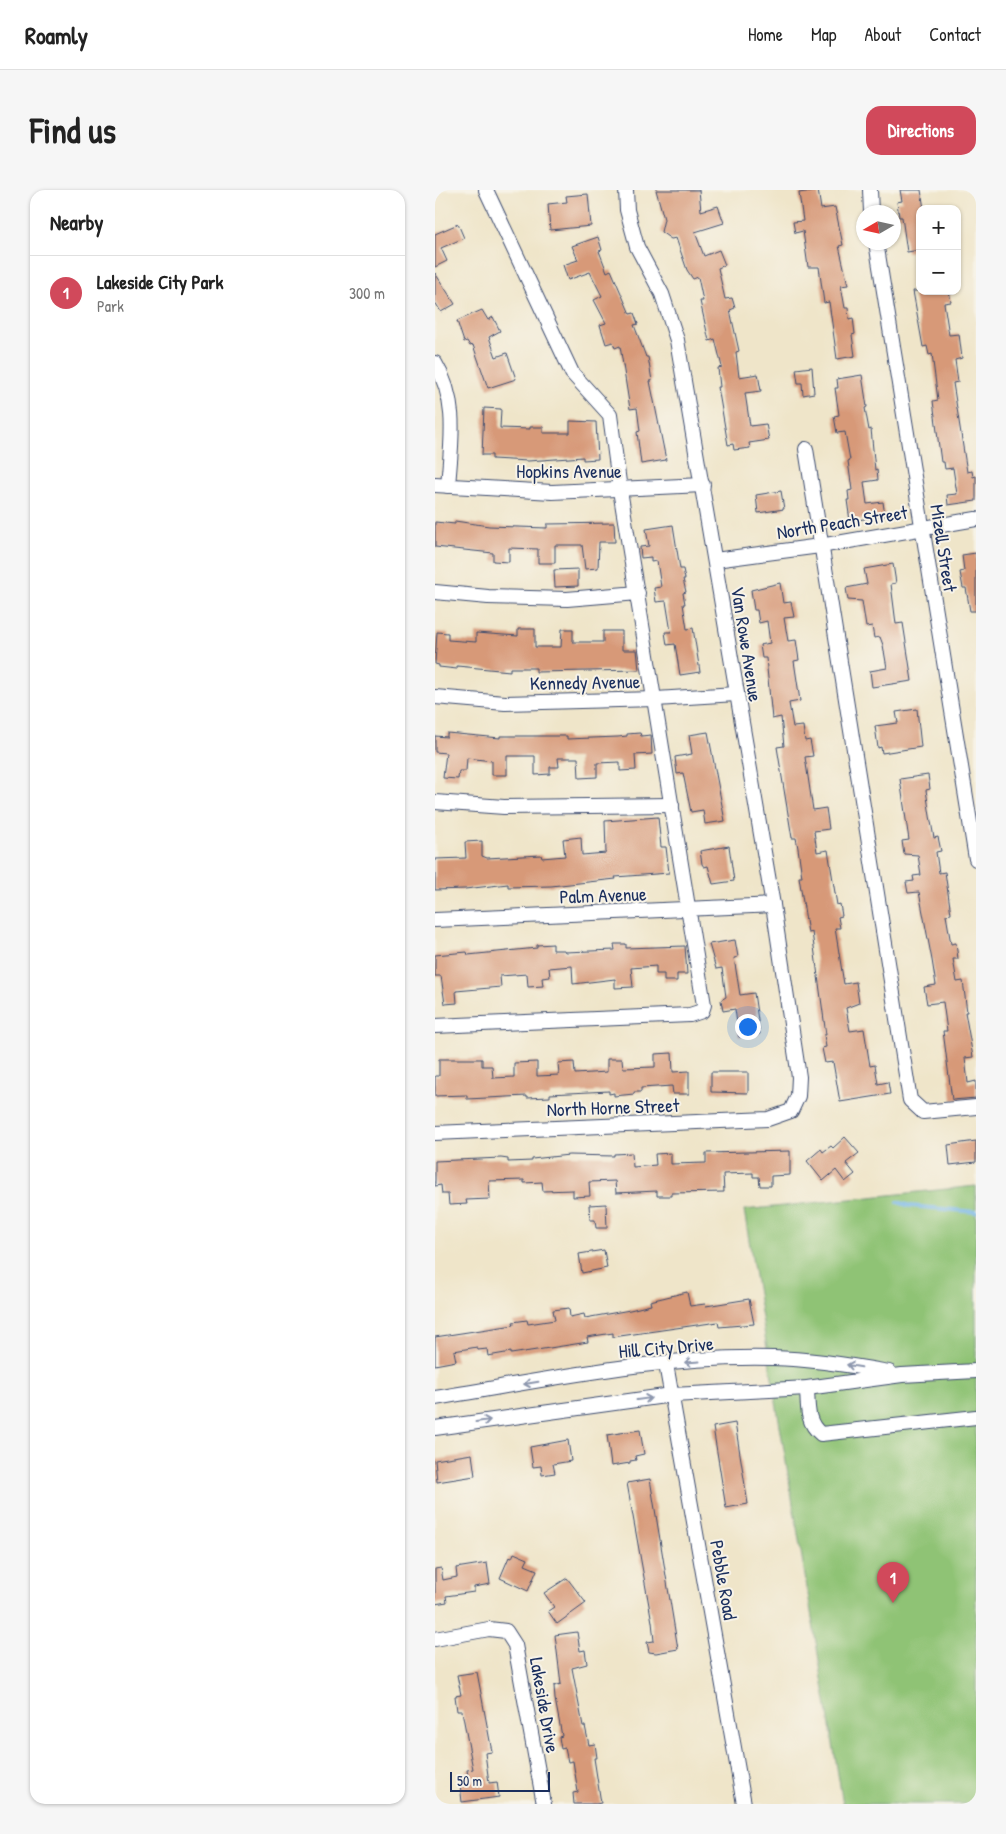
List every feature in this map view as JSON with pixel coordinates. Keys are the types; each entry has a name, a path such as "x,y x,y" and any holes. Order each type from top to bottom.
{"street":[{"path":"435,1026 690,1015 702,1011 704,1005 656,699 620,490 610,414 572,373 486,190"},
{"name":"Van Rowe Avenue","path":"626,190 627,210 637,247 662,294 677,340 703,485 736,694 773,905 799,1077 798,1096 791,1111"},
{"path":"870,190 871,205"},
{"name":"Mizell Street","path":"877,250 976,859"},
{"path":"435,363 440,385 450,395 452,427 441,485"},
{"path":"806,449 909,1100 923,1112 976,1107"},
{"name":"Hopkins Avenue","path":"441,485 552,492 703,485"},
{"name":"North Peach Street","path":"715,560 820,546 976,519"},
{"path":"435,592 488,597 567,599 638,593"},
{"name":"Kennedy Avenue","path":"435,696 505,703 656,699 736,694"},
{"path":"435,802 504,807 672,806"},
{"name":"Palm Avenue","path":"435,920 773,905"},
{"name":"North Horne Street","path":"435,1133 768,1119 791,1111"},
{"name":"Hill City Drive","path":"435,1398 582,1374 666,1364 771,1358 833,1362 902,1375"},
{"name":"Pebble Road","path":"666,1364 744,1804"},
{"name":"Hill City Drive","path":"435,1428 672,1395 807,1388 902,1375 976,1370"},
{"path":"807,1388 810,1420 814,1429 821,1434 976,1417"},
{"name":"Lakeside Drive","path":"435,1639 489,1629 506,1631 515,1645 543,1804"}],"green space":[{"path":"976,1186 976,1804 843,1804 744,1210"}],"building":[{"path":"656,190 699,190 701,211 718,206 724,223 695,232 704,256 719,250 725,265 718,268 725,299 732,298 735,308 730,310 739,351 736,352 739,377 758,374 761,391 745,393 750,426 766,424 769,440 749,443 750,448 734,450 733,444 728,445 718,387 720,387 718,368 722,367 715,339 709,341 700,301 703,301 698,277 693,279 687,270 676,238 671,239 661,232 664,219"},
{"path":"818,190 821,209 835,207 843,245 839,246 848,285 841,286 845,308 848,308 849,319 853,318 855,334 852,335 855,356 837,359 829,302 824,303 819,267 808,267 803,231 795,233 793,222 803,221 799,193"},
{"path":"900,190 921,190 923,205 916,205 916,251 907,252 901,217 901,205 897,205 897,202 902,201"},
{"path":"588,194 591,226 550,230 548,204 567,202 566,196"},
{"path":"458,224 464,238 441,248 447,261 435,267 435,234"},
{"path":"598,237 602,250 599,251 607,272 611,270 630,314 634,313 638,324 634,325 646,357 648,357 652,381 650,381 666,460 641,464 637,432 640,431 637,408 630,409 620,346 615,348 613,342 606,344 600,325 606,323 594,300 602,296 590,272 568,280 563,265 578,260 572,246"},
{"path":"435,273 455,304 441,312 435,302"},
{"path":"913,291 916,291 916,295 950,295 951,302 944,303 949,335 959,334 962,358 955,360 958,382 953,383 967,472 972,471 973,477 976,476 976,501 948,505 947,495 957,494 953,468 945,469 944,462 941,462 933,401 938,400 932,354 929,355 927,346 923,347"},
{"path":"482,310 488,320 493,317 500,331 489,337 496,357 507,353 516,379 488,388 473,345 470,346 467,341 464,342 457,321"},
{"path":"812,367 814,393 803,395 802,383 798,383 796,369"},
{"path":"862,375 867,407 865,408 869,430 871,429 875,470 877,469 878,480 864,482 867,504 883,502 885,516 850,521 847,500 849,500 848,491 852,490 848,461 850,460 845,432 837,433 834,416 839,415 835,388 838,388 837,379"},
{"path":"484,408 501,409 500,428 530,429 530,427 543,427 543,433 570,433 570,421 596,422 598,459 583,460 583,457 528,461 492,459 492,455 482,455"},
{"path":"781,491 784,509 758,513 756,495"},
{"path":"455,521 489,526 547,528 547,524 614,523 615,542 599,542 598,568 585,569 582,545 555,545 555,563 538,563 538,549 509,548 509,562 493,561 493,553 435,547 435,522 455,524"},
{"path":"673,525 680,569 683,569 685,579 683,579 686,592 683,593 685,604 683,604 687,629 693,628 700,672 680,675 675,644 667,645 665,632 671,632 666,601 656,602 654,588 661,587 657,561 651,562 651,557 641,558 640,547 649,546 646,529"},
{"path":"976,553 976,611 970,611 966,588 963,588 960,572 964,571 962,555"},
{"path":"893,564 896,583 891,584 896,624 903,623 912,681 872,687 870,671 887,668 883,645 880,637 874,638 872,626 866,627 862,601 848,600 846,588 867,584 864,569"},
{"path":"578,569 578,586 555,587 554,570"},
{"path":"780,583 783,603 791,602 794,617 784,618 788,641 796,640 799,660 794,661 800,701 789,703 793,727 803,726 805,741 810,740 813,756 805,757 813,810 826,808 829,829 814,831 817,852 828,850 837,905 840,904 842,916 838,917 840,928 835,928 844,984 856,982 859,1003 846,1008 850,1031 864,1029 870,1066 875,1065 878,1084 888,1082 890,1094 840,1102 833,1062 825,1063 822,1048 826,1047 824,1035 826,1035 812,932 808,933 799,877 802,877 798,848 796,838 792,838 777,747 784,746 781,717 772,719 766,658 762,658 760,645 770,643 767,621 759,623 757,610 754,610 751,590"},
{"path":"518,629 535,629 535,647 561,647 562,629 573,629 573,642 603,642 603,631 622,631 622,650 637,650 639,670 536,672 536,668 510,668 510,671 457,666 457,669 439,667 439,665 435,664 437,632 448,633 448,640 476,642 476,633 518,636"},
{"path":"917,709 921,747 882,753 881,747 878,748 875,726 898,723 896,712"},
{"path":"708,732 725,821 705,824 703,810 691,812 683,773 677,774 675,757 692,754 689,735"},
{"path":"447,733 500,738 500,736 567,736 567,739 618,737 640,733 641,736 651,735 652,754 635,755 636,770 620,771 620,762 597,763 597,777 579,778 578,758 558,758 559,767 550,767 550,774 535,775 535,756 507,756 507,775 492,775 492,761 467,758 466,771 459,771 458,779 443,778 446,753 435,752 435,736 447,737"},
{"path":"928,775 930,789 926,790 930,816 934,838 938,837 941,851 936,852 939,873 945,872 951,914 946,915 951,944 956,943 958,959 953,959 957,982 963,981 967,1012 965,1012 973,1057 965,1058 968,1083 976,1081 976,1098 952,1100 943,1031 947,1031 943,1002 927,1004 924,987 936,985 932,960 919,892 908,893 906,882 914,881 913,876 921,875 918,855 904,854 902,841 909,840 900,779"},
{"path":"658,817 661,847 666,847 669,873 615,877 616,879 551,886 508,887 508,884 435,890 435,859 466,858 465,842 482,841 482,856 487,858 541,855 542,858 565,856 563,839 581,837 582,855 606,853 605,821"},
{"path":"729,846 734,881 713,884 708,866 704,867 702,864 700,851"},
{"path":"735,940 738,957 734,958 740,995 754,993 760,1034 739,1037 735,1009 723,1011 721,1000 726,997 722,968 716,969 709,944"},
{"path":"553,944 553,950 564,950 565,952 615,950 614,944 626,944 626,948 685,946 687,974 677,974 677,981 664,981 664,974 656,974 656,966 631,968 633,987 615,988 615,979 573,984 572,966 549,968 550,977 542,978 543,986 528,987 527,974 500,976 501,987 456,991 457,1003 445,1004 441,976 435,976 435,955 467,952 468,955 537,948 537,945"},
{"path":"672,1053 673,1072 689,1071 689,1094 673,1094 672,1086 641,1088 641,1092 614,1096 614,1093 609,1094 609,1091 550,1094 550,1097 527,1098 527,1096 467,1099 467,1095 435,1096 435,1076 439,1076 439,1059 482,1059 482,1066 492,1066 493,1078 514,1077 514,1063 537,1062 537,1076 559,1075 558,1063 574,1062 575,1074 607,1072 607,1059 622,1059 623,1068 655,1067 655,1054"},
{"path":"711,1072 748,1072 748,1093 711,1092"},
{"path":"845,1137 859,1153 846,1163 855,1174 845,1182 836,1170 823,1181 807,1161 821,1149 823,1152 831,1146 833,1148"},
{"path":"976,1141 976,1162 950,1165 948,1145"},
{"path":"790,1151 790,1175 771,1176 771,1186 760,1186 759,1177 753,1177 753,1173 723,1174 724,1192 671,1193 671,1196 657,1196 657,1191 616,1193 615,1181 589,1182 590,1196 573,1197 573,1190 543,1191 542,1182 524,1183 524,1180 489,1181 490,1199 466,1200 467,1204 449,1205 448,1194 442,1194 441,1185 435,1186 435,1161 501,1158 508,1159 508,1162 532,1161 532,1159 569,1155 614,1156 614,1154 632,1153 633,1167 656,1165 655,1154 671,1153 671,1164 706,1163 706,1153"},
{"path":"606,1204 607,1228 596,1228 595,1220 590,1220 589,1205"},
{"path":"604,1250 607,1268 582,1273 579,1254"},
{"path":"687,1292 690,1306 705,1304 706,1306 749,1299 754,1324 719,1327 718,1322 613,1337 613,1333 587,1337 588,1342 488,1356 487,1349 478,1350 477,1347 454,1351 456,1361 435,1365 435,1337 514,1325 513,1322 527,1320 528,1324 555,1320 553,1310 569,1308 570,1317 584,1314 585,1318 630,1310 651,1305 650,1301"},
{"path":"735,1423 748,1504 726,1508 713,1427"},
{"path":"640,1430 644,1454 635,1456 636,1460 630,1461 630,1463 611,1466 607,1435"},
{"path":"568,1440 571,1461 553,1464 555,1473 542,1475 541,1466 533,1467 530,1447"},
{"path":"472,1454 475,1476 437,1482 435,1460"},
{"path":"650,1479 678,1649 656,1653 649,1652 647,1642 654,1641 652,1622 627,1483"},
{"path":"514,1553 528,1559 525,1565 537,1570 528,1591 500,1578 509,1557 512,1558"},
{"path":"487,1563 490,1584 474,1587 474,1592 446,1596 447,1602 435,1604 435,1569 441,1568 443,1580 457,1577 456,1568"},
{"path":"567,1578 586,1603 557,1624 548,1611 554,1607 544,1593"},
{"path":"577,1632 580,1651 585,1650 587,1664 572,1668 583,1726 585,1726 589,1745 595,1744 597,1758 594,1758 601,1803 596,1804 574,1804 573,1793 578,1792 573,1761 568,1762 565,1748 561,1749 559,1737 562,1736 554,1686 561,1684 555,1635"},
{"path":"477,1672 492,1752 485,1753 489,1783 497,1782 499,1797 462,1802 460,1784 469,1782 467,1770 473,1769 462,1711 457,1711 455,1696 461,1695 457,1675"}],"waterway":[{"path":"898,1202 910,1206 976,1212"}],"place":[{"name":"Lakeside City Park","path":"893,1603"}]}
